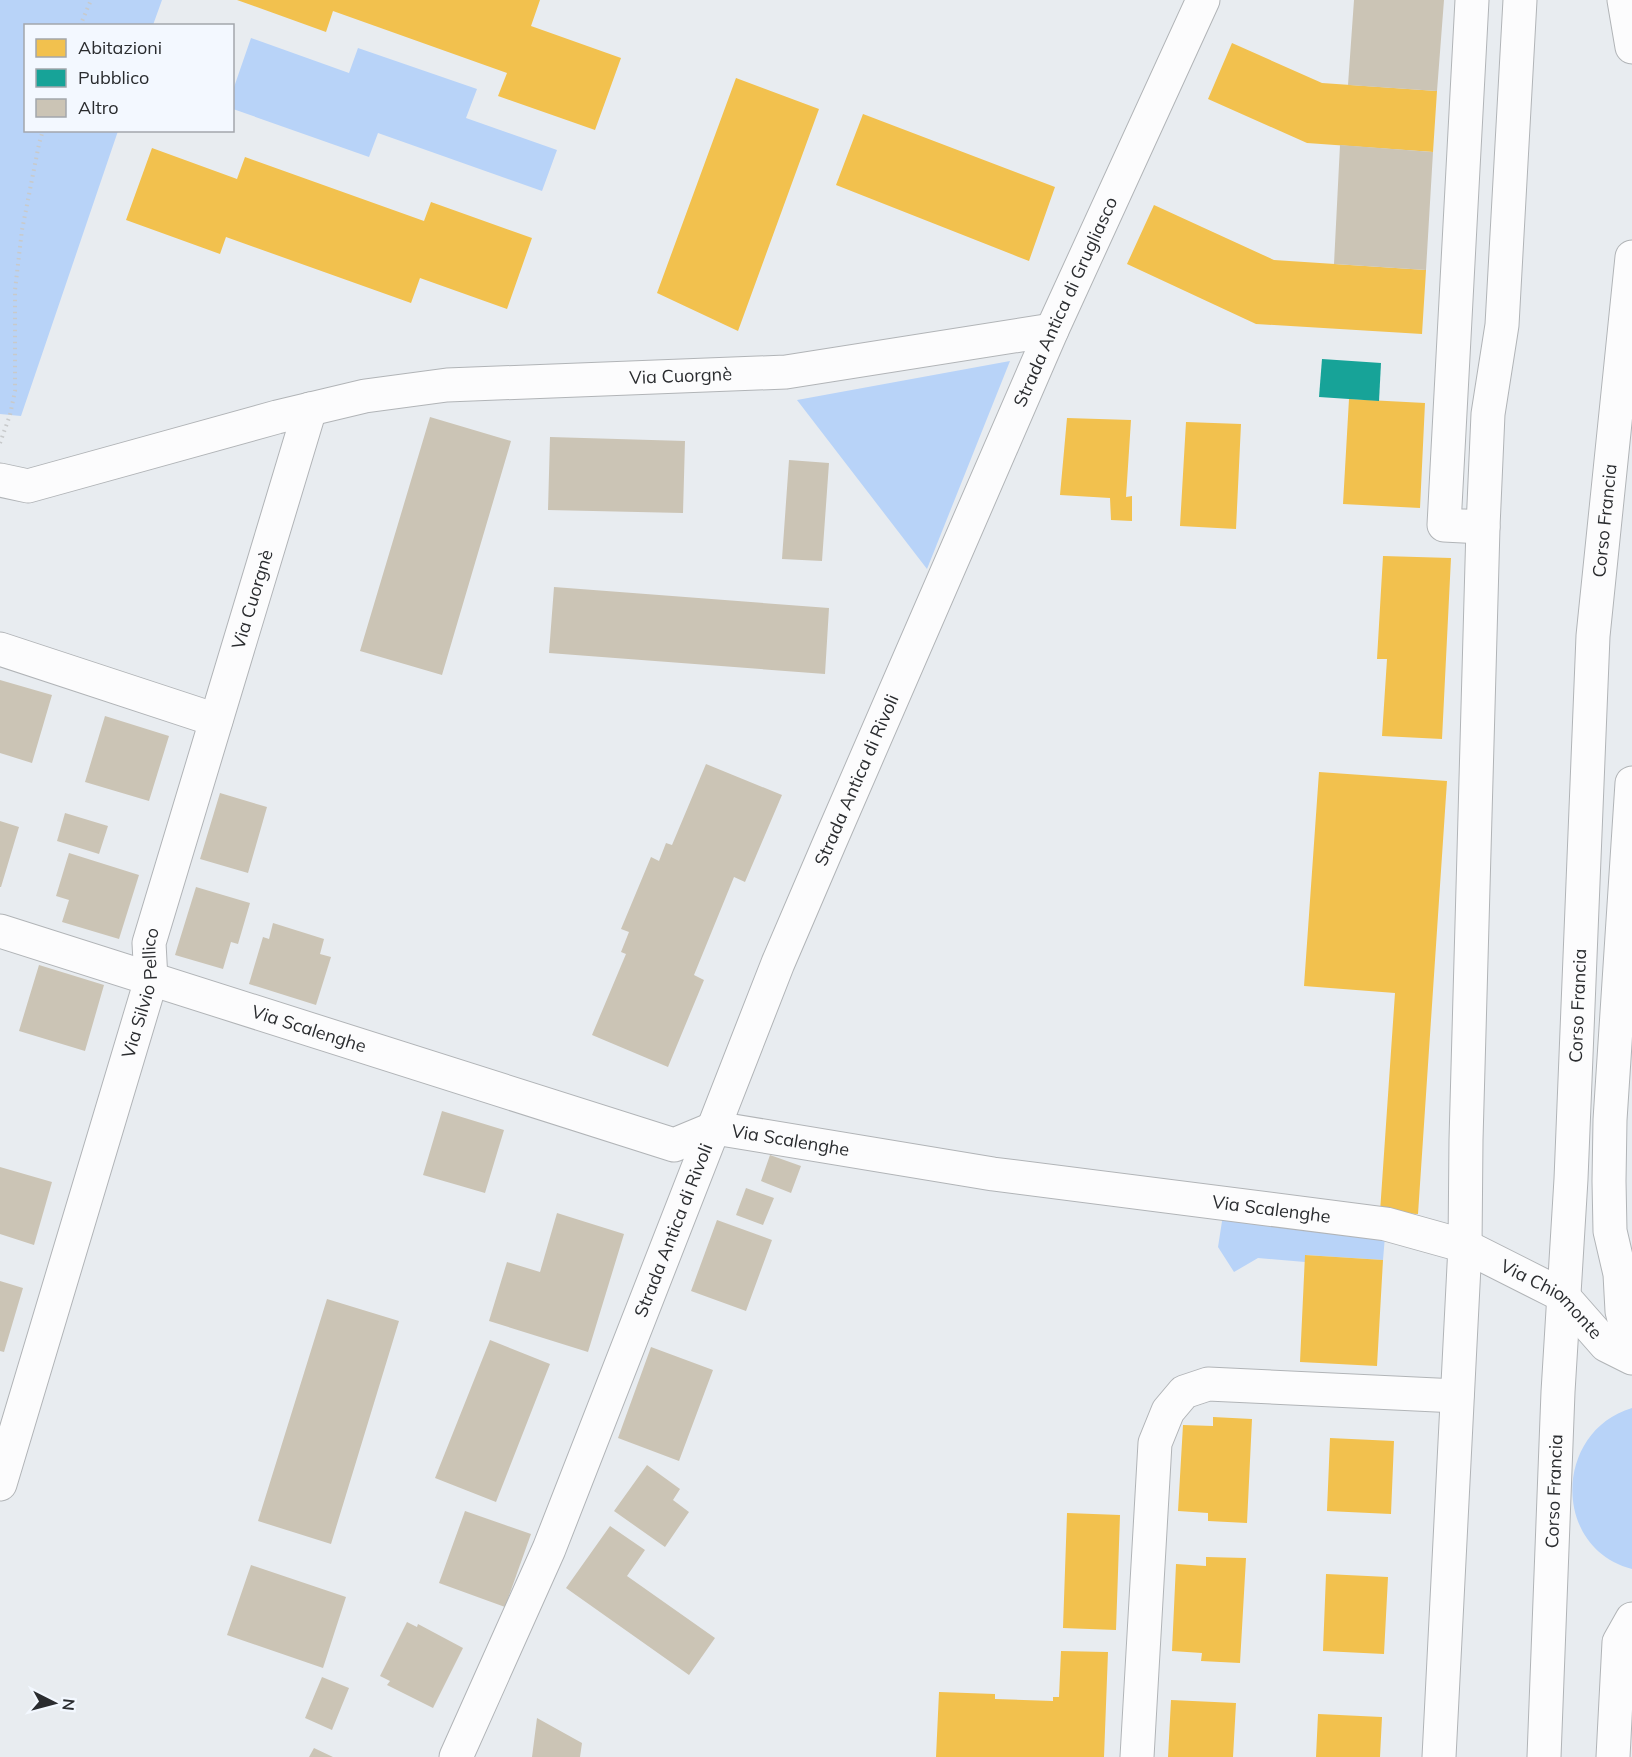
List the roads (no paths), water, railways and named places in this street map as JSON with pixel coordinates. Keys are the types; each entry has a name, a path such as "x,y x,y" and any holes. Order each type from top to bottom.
{"street":[{"name":"Strada Antica di Grugliasco","path":"932,604 1052,330 1203,0"},
{"path":"1472,0 1444,525 1483,527"},
{"path":"1439,1757 1465,1246 1466,1140 1488,414 1502,325 1520,0"},
{"path":"1624,0 1632,47"},
{"name":"Corso Francia","path":"1544,1757 1562,1295 1571,1179 1593,636 1632,257"},
{"name":"Via Cuorgnè","path":"3,481 28,486 365,396 447,385 786,372 1052,330"},
{"name":"Via Cuorgnè","path":"216,720 310,409"},
{"name":"Strada Antica di Rivoli","path":"456,1757 549,1549 778,963 932,604"},
{"path":"0,649 216,720"},
{"name":"Via Silvio Pellico","path":"0,1484 151,980 149,943 216,720"},
{"path":"1632,783 1610,1120 1609,1181 1621,1232 1622,1311 1632,1352"},
{"name":"Via Scalenghe","path":"0,931 674,1146 715,1128 993,1174 1386,1224 1465,1246"},
{"name":"Via Chiomonte","path":"1465,1246 1562,1295 1606,1345 1632,1358"},
{"path":"1137,1757 1155,1443 1168,1411 1184,1392 1208,1384 1457,1396"},
{"path":"1613,1757 1626,1631"}]}
